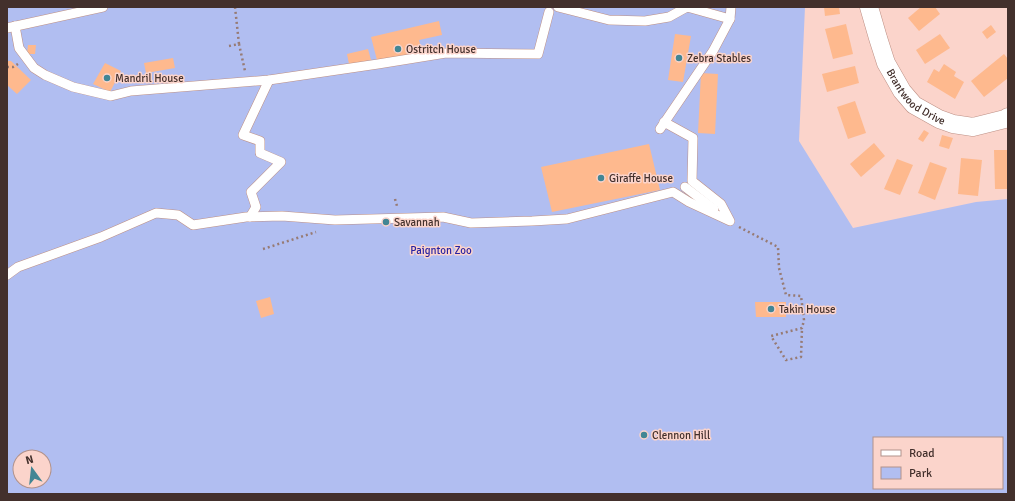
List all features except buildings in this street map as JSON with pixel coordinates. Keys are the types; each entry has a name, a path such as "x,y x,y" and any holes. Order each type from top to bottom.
{"street":[{"name":"Brantwood Drive","path":"869,7 886,63 902,91 914,105 938,119 973,128 1006,119 1008,117"}],"lane":[{"path":"103,7 11,27 19,48 34,68 45,75 73,87 111,96 131,91 269,80 446,53 538,54 549,12"},
{"path":"558,7 609,20 645,21 669,17 687,7 730,19"},
{"path":"730,221 721,204 692,181 693,138 662,125 714,51 730,19 731,7"},
{"path":"250,217 256,207 251,192 281,162 260,153 260,141 243,134 269,80"},
{"path":"685,187 730,221"},
{"path":"7,275 18,267 101,237 156,213 178,215 193,225 250,217 282,216 335,220 443,217 471,223 567,219 673,192 689,202 730,221"}],"path":[{"path":"235,7 239,44 247,82"},
{"path":"229,46 239,44"},
{"path":"263,250 316,232 335,220"},
{"path":"730,221 778,247 779,268 786,295 801,296 804,320 802,328 801,357 786,360 771,336 802,328"}],"green space":[{"name":"Paignton Zoo","path":"7,7 805,7 799,141 853,228 976,202 1008,199 1008,494 7,494"}],"place":[{"name":"Ostritch House","path":"398,49"},
{"name":"Zebra Stables","path":"679,58"},
{"name":"Mandril House","path":"107,78"},
{"name":"Giraffe House","path":"601,178"},
{"name":"Savannah","path":"386,222"},
{"name":"Takin House","path":"771,309"},
{"name":"Clennon Hill","path":"644,435"}]}
